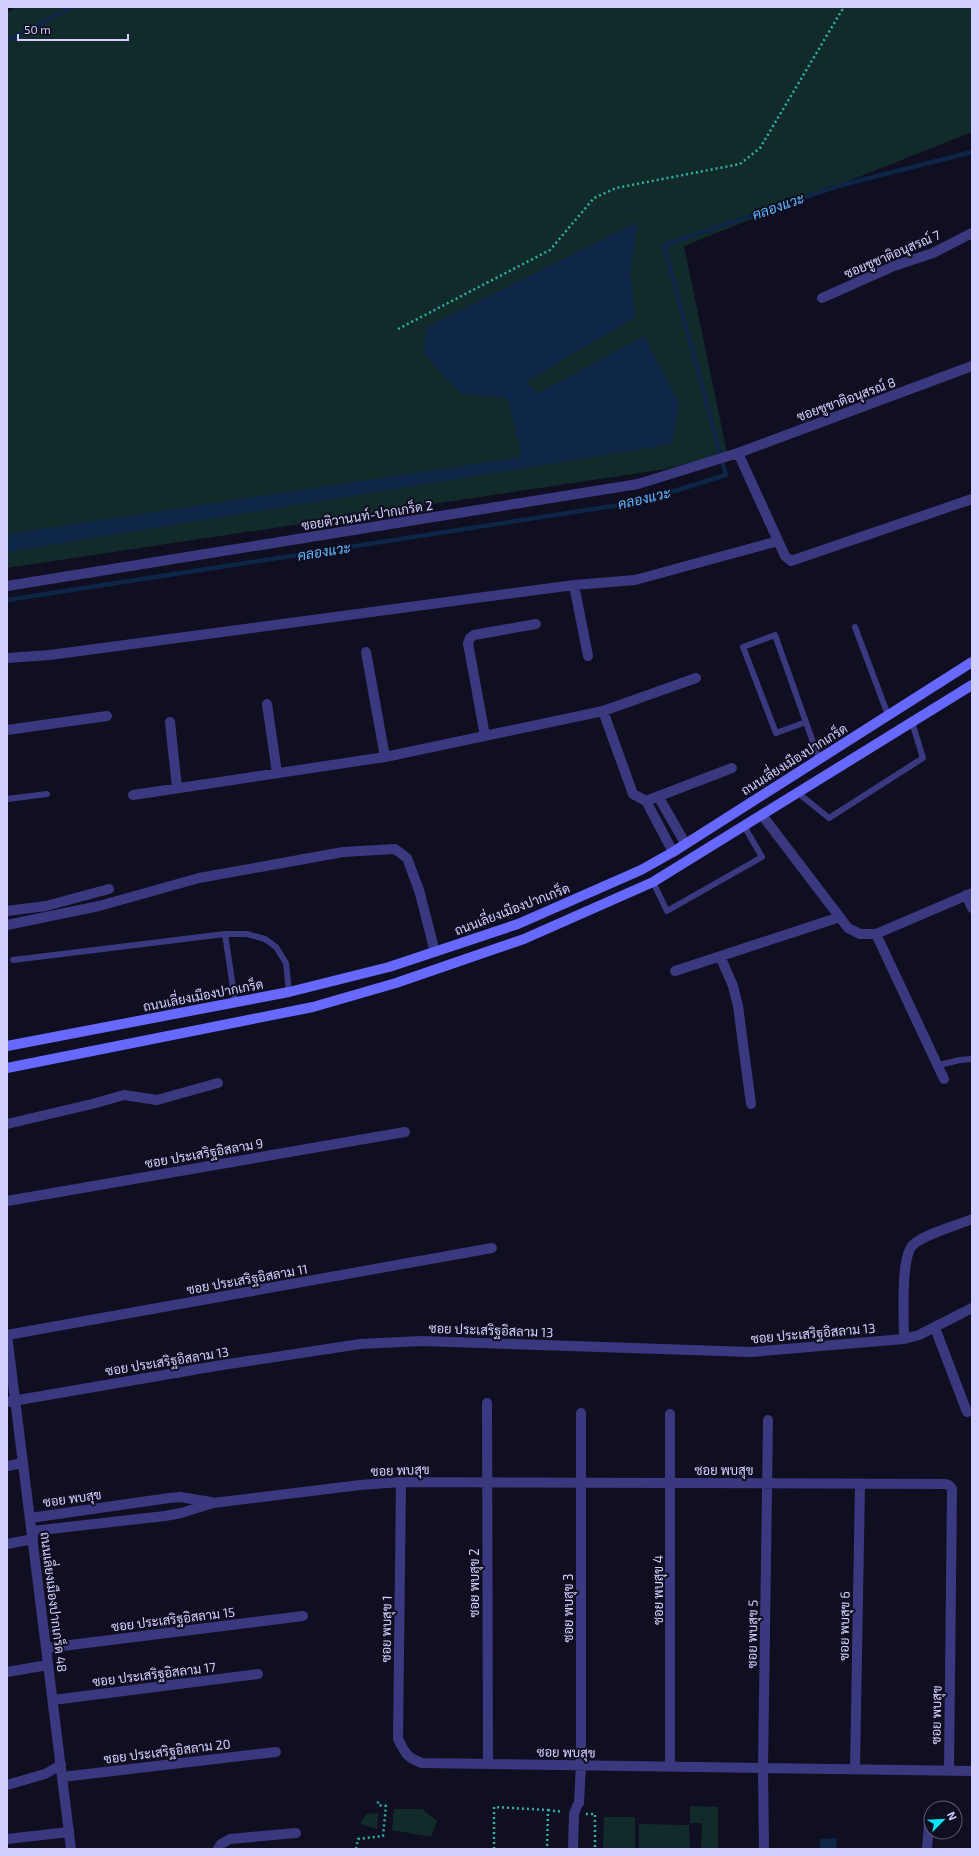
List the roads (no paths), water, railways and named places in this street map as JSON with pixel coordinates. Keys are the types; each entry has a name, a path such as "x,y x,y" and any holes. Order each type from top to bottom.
{"main road":[{"name":"ถนนเลี่ยงเมืองปากเกร็ด","path":"7,1046 235,1001 289,992 389,968 518,924 641,870 673,852 684,843 972,662"},
{"path":"7,1068 313,1007 396,983 524,939 653,882 972,685"}],"street":[{"name":"ซอยชูชาติอนุสรณ์ 7","path":"822,298 894,266 933,253 972,233"},
{"name":"ซอยชูชาติอนุสรณ์ 8","path":"733,455 972,366"},
{"name":"ซอยติวานนท์-ปากเกร็ด 2","path":"7,586 638,484 733,455"},
{"path":"733,455 785,556 791,560 972,499"},
{"path":"7,658 66,653 574,586 635,580 778,541"},
{"path":"574,586 588,656"},
{"path":"485,736 468,643 470,638 474,635 536,624"},
{"path":"366,652 385,757"},
{"path":"132,795 385,757 603,711 696,678"},
{"path":"266,704 277,773"},
{"path":"603,711 633,794 646,802 673,852"},
{"path":"7,730 107,716"},
{"path":"170,722 178,788"},
{"path":"646,802 732,768"},
{"path":"658,796 684,843"},
{"path":"762,815 848,928 855,933 876,934 969,894 972,908"},
{"path":"7,925 99,906 199,878 343,852 395,849 407,858 419,890 435,952"},
{"path":"7,911 46,906 110,889"},
{"path":"675,971 840,917"},
{"path":"876,934 939,1065 944,1079"},
{"path":"720,956 733,986 738,1006 751,1104"},
{"path":"7,1124 92,1104 124,1094 157,1100 218,1084"},
{"name":"ซอย ประเสริฐอิสลาม 9","path":"7,1201 406,1132"},
{"path":"904,1339 904,1280 907,1254 913,1244 972,1219"},
{"name":"ซอย ประเสริฐอิสลาม 11","path":"7,1335 492,1248"},
{"name":"ซอย ประเสริฐอิสลาม 13","path":"11,1401 216,1366 360,1344 422,1341 751,1352 904,1339 919,1335 935,1328 972,1308"},
{"path":"935,1328 967,1412"},
{"name":"ถนนเลี่ยงเมืองปากเกร็ด 48","path":"7,1335 11,1401 23,1463 71,1849"},
{"name":"ซอย พบสุข 2","path":"487,1403 486,1482 488,1763"},
{"name":"ซอย พบสุข 3","path":"573,1849 574,1814 578,1804 581,1765 581,1413"},
{"name":"ซอย พบสุข 4","path":"670,1414 670,1767"},
{"name":"ซอย พบสุข 5","path":"764,1849 763,1768 768,1420"},
{"path":"7,1466 23,1463"},
{"name":"ซอย พบสุข","path":"7,1544 32,1535 165,1516 181,1513 213,1503 360,1485 401,1482 945,1484 949,1485 952,1489 949,1771"},
{"name":"ซอย พบสุข 1","path":"401,1482 398,1739 404,1753 412,1760 422,1763"},
{"name":"ซอย พบสุข 6","path":"855,1770 860,1484"},
{"name":"ซอย พบสุข","path":"30,1518 180,1497 213,1503"},
{"name":"ซอย ประเสริฐอิสลาม 15","path":"46,1648 303,1616"},
{"path":"7,1672 48,1665"},
{"name":"ซอย ประเสริฐอิสลาม 17","path":"53,1700 258,1674"},
{"name":"ซอย ประเสริฐอิสลาม 20","path":"62,1777 276,1752"},
{"name":"ซอย พบสุข","path":"422,1763 972,1771"},
{"path":"7,1785 45,1774 61,1765"},
{"path":"7,1839 69,1832"},
{"path":"218,1849 221,1844 230,1838 296,1833"}],"lane":[{"path":"855,627 888,715"},
{"path":"806,722 776,733 743,647 775,636 806,722 819,759"},
{"path":"798,792 829,818 923,758 912,722"},
{"path":"7,799 47,794"},
{"path":"653,882 667,911 762,857 744,826"},
{"path":"225,934 235,1001"},
{"path":"13,960 225,934 247,934 265,939 276,947 286,963 289,992"},
{"path":"939,1065 972,1059"}],"water":[{"path":"638,222 630,275 636,317 527,381 537,394 644,336 679,403 672,444 7,552 7,536 15,533 522,457 508,399 460,393 423,353 427,327"},
{"path":"836,1838 837,1849 820,1849 820,1839"}],"waterway":[{"path":"7,41 72,7"},
{"name":"คลองแวะ","path":"7,600 639,502 726,475 664,245 838,186 972,152"}]}
